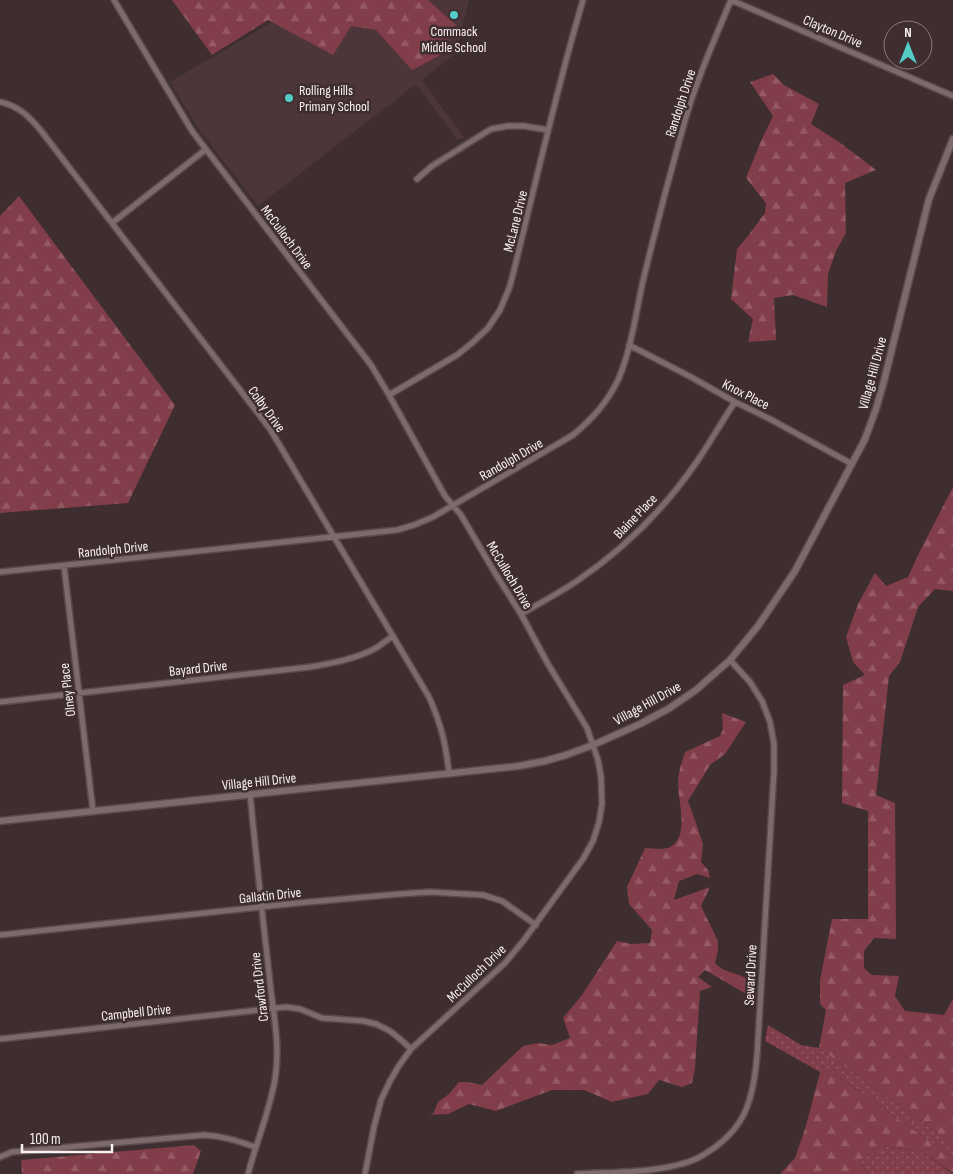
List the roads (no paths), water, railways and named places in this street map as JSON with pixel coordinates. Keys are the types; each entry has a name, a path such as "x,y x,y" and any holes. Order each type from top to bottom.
{"street":[{"name":"McCulloch Drive","path":"114,0 181,115 205,150 371,365 445,496 461,515 587,728 598,760 602,804 599,822 583,859 536,925 504,964 411,1049 390,1081 381,1100 365,1174"},
{"name":"McLane Drive","path":"389,395 457,355 488,328 500,310 510,286 548,130 583,0"},
{"name":"Clayton Drive","path":"731,0 953,96"},
{"name":"Randolph Drive","path":"0,572 397,530 427,520 453,506 573,435 591,419 605,402 625,362 685,120 710,48 731,0"},
{"name":"Colby Drive","path":"0,102 12,105 31,118 63,157 270,430 429,696 443,732 449,774"},
{"path":"417,179 432,166 491,129 524,126 548,130"},
{"name":"Village Hill Drive","path":"0,821 509,768 545,761 592,745 668,710 696,690 730,660 758,626 795,571 865,439 884,382 930,199 953,140"},
{"path":"112,223 205,150"},
{"name":"Knox Place","path":"629,345 852,464"},
{"name":"Blaine Place","path":"521,614 577,581 626,543 645,524 699,460 735,402"},
{"name":"Olney Place","path":"64,566 93,811"},
{"name":"Bayard Drive","path":"0,702 337,663 375,648 393,636"},
{"name":"Seward Drive","path":"577,1174 674,1166 697,1158 719,1145 735,1129 746,1110 753,1089 758,1040 774,744 770,722 762,701 750,682 730,660"},
{"name":"Crawford Drive","path":"248,1174 275,1078 277,1040 250,794"},
{"name":"Gallatin Drive","path":"0,935 262,907 430,892 484,896 502,901 536,925"},
{"name":"Campbell Drive","path":"0,1039 286,1007 300,1009 322,1018 376,1024 390,1031 411,1049"},
{"path":"0,1157 20,1151 204,1135 231,1139 255,1148"}],"place":[{"name":"Commack Middle School","path":"454,15"},
{"name":"Rolling Hills Primary School","path":"289,98"}]}
